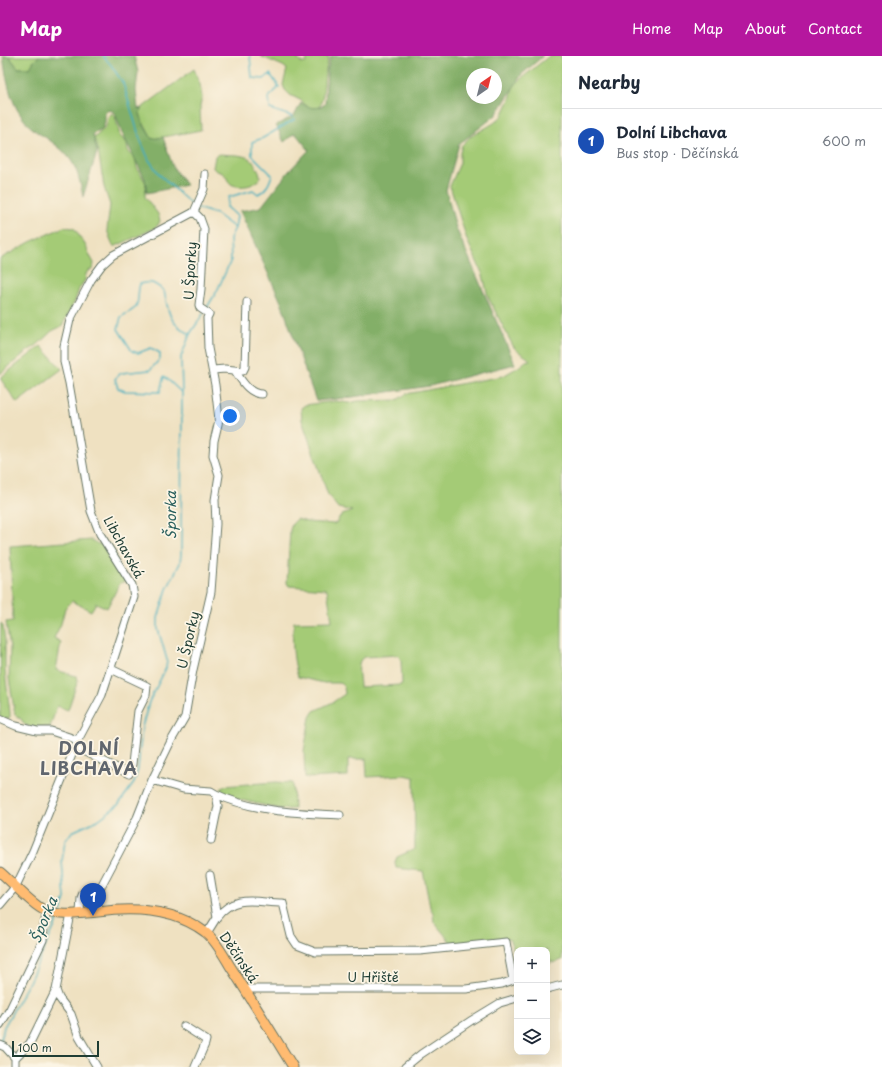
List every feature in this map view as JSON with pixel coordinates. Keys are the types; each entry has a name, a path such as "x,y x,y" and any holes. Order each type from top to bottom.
{"main road":[{"path":"0,872 38,906 51,912"},
{"name":"Děčínská","path":"51,912 73,914 99,911 149,910 168,913 187,920 207,933 245,989 293,1067"}],"street":[{"path":"196,209 204,190 205,174"},
{"name":"U Šporky","path":"96,896 137,818 152,780 171,740 185,717 193,670 211,592 216,524 215,500 220,474 213,455 214,441 219,420 213,370 208,348 208,314 200,308 204,229 196,209"},
{"name":"Libchavská","path":"0,906 16,886 33,851 77,744 102,695 112,669 134,597 132,585 100,534 91,511 64,362 64,346 70,320 91,280 102,265 113,255 196,209"},
{"path":"213,370 242,371 245,367 247,302"},
{"path":"235,371 250,390 257,394 262,394"},
{"path":"0,719 16,726 36,731 51,731 64,735 129,774 132,764 138,711 146,695 147,686 112,669"},
{"path":"152,780 183,789 211,791 236,801 280,811 340,815"},
{"path":"211,840 218,806 216,794"},
{"path":"207,933 216,917 210,875"},
{"path":"15,1067 15,1058 30,1043 56,990 73,914 83,893 88,891 93,892 96,896 99,911"},
{"name":"U Hřiště","path":"216,917 224,908 243,900 283,903 291,936 297,945 315,952 420,951 506,942 513,980 502,984 466,989 245,989"},
{"path":"0,1025 10,1009 43,940 44,925 51,912"},
{"path":"550,988 562,985"},
{"path":"56,990 59,998 71,1014 79,1037 97,1067"},
{"path":"405,1067 421,1054 472,1020 500,1003 514,999"},
{"path":"184,1026 206,1040 195,1067"},
{"path":"2,1046 15,1058"}],"green space":[{"path":"3,56 9,56 18,68 30,68 39,56 134,56 138,72 136,90 138,109 141,108 140,112 145,128 152,139 163,137 173,167 186,185 147,193 145,179 122,133 115,113 110,110 105,112 103,128 93,134 97,152 83,197 78,176 72,162 61,150 35,131 24,120 14,103 5,72"},
{"path":"9,56 39,56 30,68 18,68"},
{"path":"260,56 299,56 298,60 302,63 306,63 307,59 304,56 329,56 320,107 311,108 305,105 302,101 290,95 285,90 283,85 287,69"},
{"path":"331,56 543,56 522,74 496,115 459,144 446,190 456,228 515,364 430,386 316,401 281,302 240,211 261,207 289,171 309,150 295,133 284,142 276,125 294,116 301,103 313,108 325,104 327,71"},
{"path":"549,56 562,56 562,960 552,963 552,961 550,961 550,947 514,947 514,967 513,947 509,939 453,945 434,922 423,871 396,868 395,862 397,857 415,849 414,777 403,775 367,777 366,759 348,759 348,776 305,778 304,751 310,717 314,711 333,702 345,694 344,687 340,683 324,683 298,677 293,650 294,622 332,621 327,589 289,586 287,583 290,530 292,524 297,519 307,522 334,524 340,516 352,511 338,508 328,495 302,420 301,408 305,405 336,401 349,403 358,401 397,400 406,394 503,376 530,360 513,346 488,297 483,275 467,240 450,186 460,163 462,145 470,137 494,123 502,116 510,99 513,87","holes":["398,655 401,660 401,685 360,687 359,666 361,659 364,657"]},
{"path":"194,69 200,84 202,97 200,106 201,130 152,139 143,122 139,110"},
{"path":"112,113 115,116 120,136 127,143 128,150 135,158 137,168 146,183 145,197 158,214 160,221 153,229 116,246 113,246 107,230 110,205 104,187 99,156 94,138 106,127 108,118"},
{"path":"219,154 240,155 249,158 259,172 259,179 248,186 235,186 231,184 224,174 213,168 215,156"},
{"path":"64,227 74,228 86,246 94,263 93,269 88,271 86,274 85,280 79,289 75,301 62,326 52,331 37,345 26,352 0,374 0,259 30,242"},
{"path":"41,346 62,369 17,403 0,378"},
{"path":"92,540 98,544 102,544 125,580 124,582 120,583 107,608 96,603 91,611 72,601 65,608 61,624 54,638 61,642 56,670 76,676 78,680 68,710 57,706 50,727 31,727 25,725 21,719 15,715 9,678 10,648 6,622 13,621 10,546"},
{"path":"1,623 3,625 5,642 5,671 10,713 10,717 8,719 0,717"},
{"path":"276,782 293,783 294,809 281,809 232,798 223,794 221,790 223,786"}],"waterway":[{"path":"103,56 123,83 140,139 149,160 160,175 194,207"},
{"name":"Šporka","path":"206,309 217,291 231,260 230,238 235,228 237,216 227,207 229,197 253,190 258,194 267,186 272,175 252,155 252,142 263,138 295,119 291,116 270,109 269,97 279,87 270,74 264,79 252,78 250,56"},
{"path":"197,208 216,214 235,228"},
{"path":"181,392 164,376 160,392 125,391 118,388 115,379 121,373 150,370 160,359 160,353 151,348 138,353 132,351 118,329 121,317 137,306 140,284 148,282 156,285 164,291 173,321 177,326 190,334"},
{"name":"Šporka","path":"61,911 65,898 62,861 65,841 72,832 98,820 118,805 134,783 138,769 142,727 149,702 166,668 167,660 158,629 158,618 167,589 180,563 181,554 181,357 190,334 203,314"},
{"name":"Šporka","path":"0,1044 4,1027 29,982 59,917"}],"place":[{"name":"Dolní Libchava","path":"93,916"}],"district":[{"name":"DOLNÍ LIBCHAVA","path":"89,759"}]}
